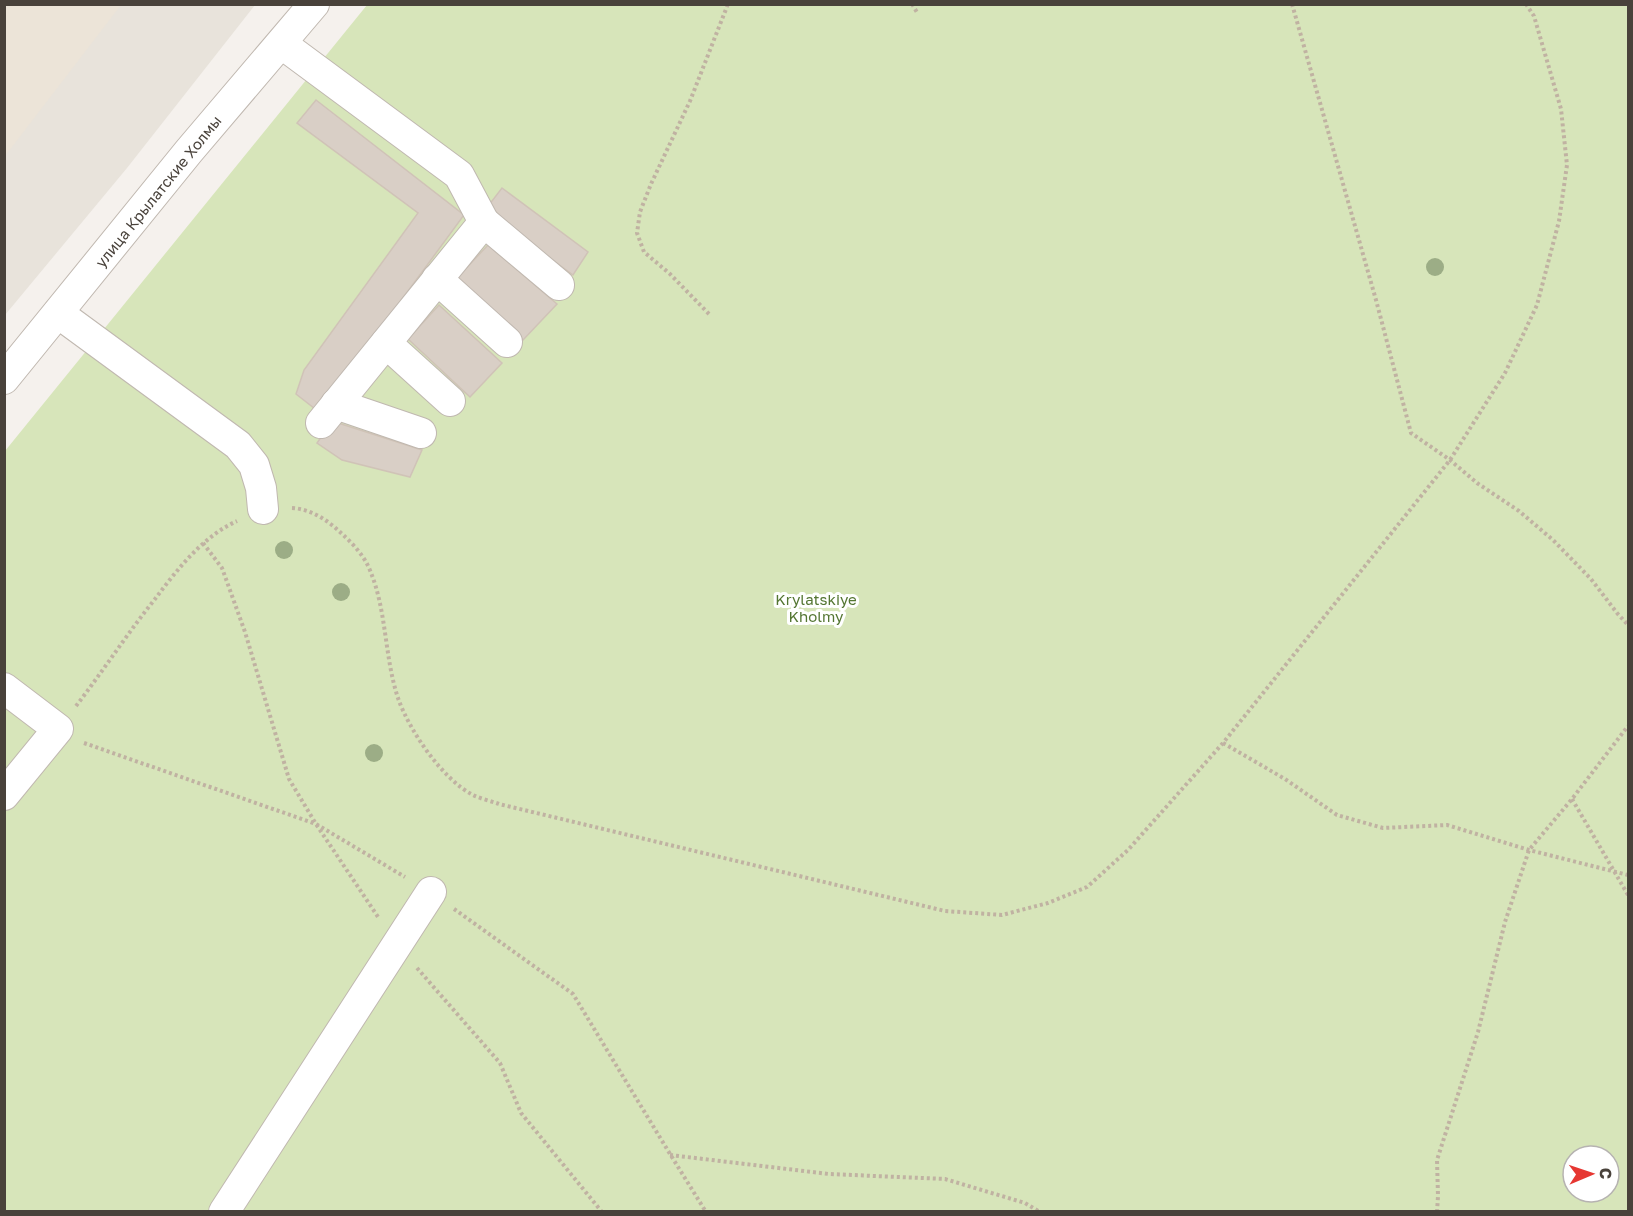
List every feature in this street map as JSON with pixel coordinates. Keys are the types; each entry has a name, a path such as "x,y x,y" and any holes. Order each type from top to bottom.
{"street":[{"name":"улица Крылатские Холмы","path":"4,379 189,151 282,44 309,6"},
{"path":"282,44 459,175 484,222 559,285"},
{"path":"421,433 328,413 484,222"},
{"path":"437,279 507,342"},
{"path":"58,313 238,445 254,465 261,488 263,509"},
{"path":"386,343 450,401"},
{"path":"4,688 58,729 4,795"},
{"path":"224,1212 431,892"}],"path":[{"path":"709,314 670,274 644,252 637,233 640,212 647,193 690,101 728,4"},
{"path":"912,4 918,14"},
{"path":"1292,4 1411,432 1477,483 1519,511 1553,540 1591,579 1629,625"},
{"path":"58,729 166,585 203,543 229,524 263,509 279,507 304,509 329,522 353,544 369,567 379,598 390,667 399,699 412,727 429,753 448,776 472,795 499,804 945,911 1002,915 1048,903 1087,887 1128,850 1223,743 1450,460 1505,374 1537,305 1559,221 1567,165 1561,109 1534,16 1526,4"},
{"path":"203,543 222,568 245,632 289,779 316,824 397,945 500,1063 521,1113 602,1212"},
{"path":"1437,1212 1437,1160 1478,1032 1505,922 1529,850 1629,726"},
{"path":"1223,743 1285,779 1337,815 1383,828 1447,825 1529,850 1629,875"},
{"path":"1572,799 1629,895"},
{"path":"670,1155 829,1174 945,1179 1025,1203 1040,1212"}],"shaded area":[{"path":"4,5 121,5 5,156"},
{"path":"5,5 255,5 127,168 5,315"}],"green space":[{"name":"Krylatskiye Kholmy","path":"367,5 1628,5 1628,1211 5,1212 5,451"}],"building":[{"path":"316,100 464,215 319,412 296,394 304,370 418,213 297,123"},
{"path":"502,188 588,252 573,275 485,210"},
{"path":"488,245 557,304 523,340 456,279"},
{"path":"439,305 502,363 470,397 408,339"},
{"path":"332,421 422,450 410,477 342,460 317,443"}]}
